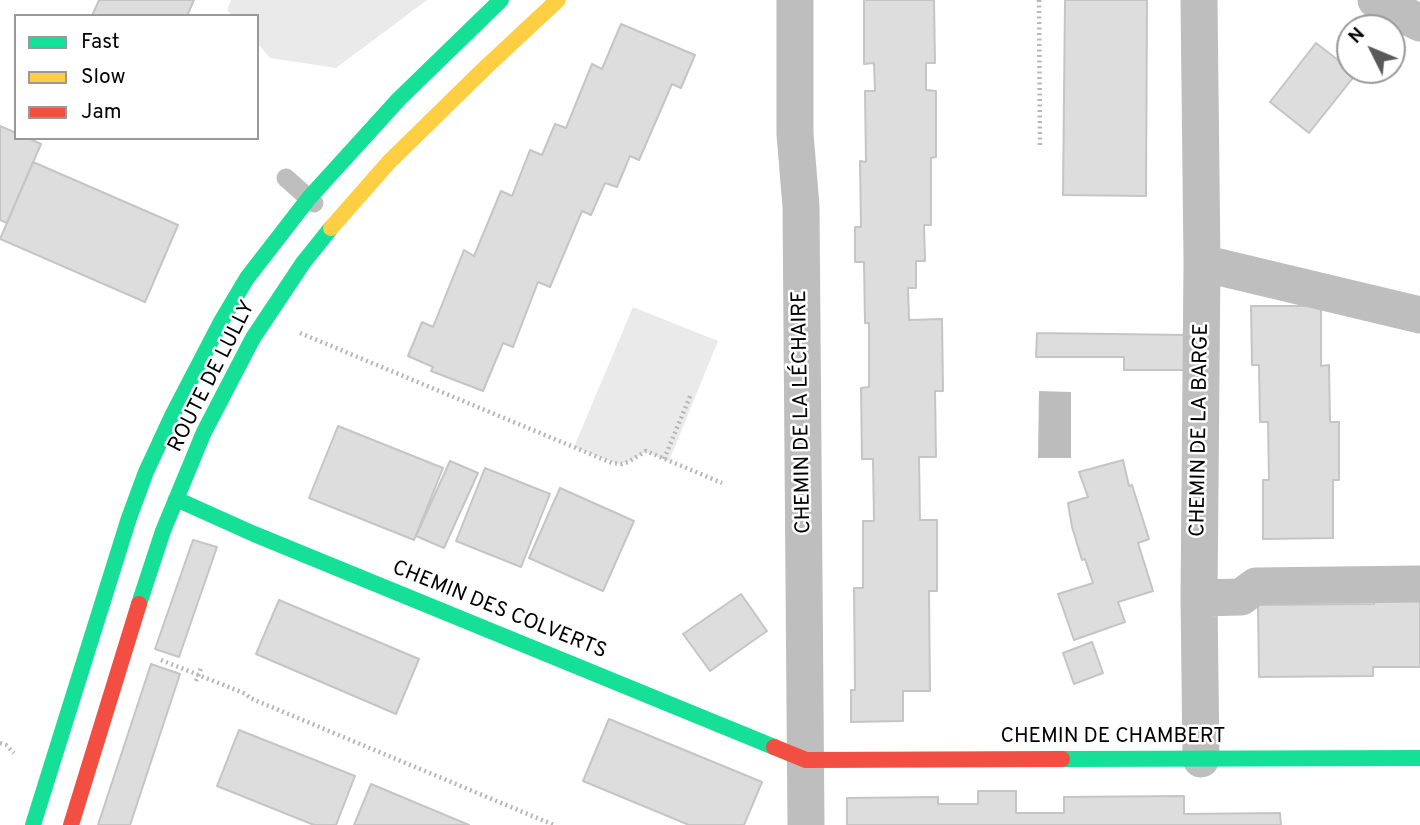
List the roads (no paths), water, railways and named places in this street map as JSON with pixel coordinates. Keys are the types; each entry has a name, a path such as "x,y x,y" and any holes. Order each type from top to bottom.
{"main road":[{"name":"ROUTE DE LULLY","path":"33,825 112,570 146,472 194,370 222,320 261,259 309,198 400,99 501,0"},
{"name":"ROUTE DE LULLY","path":"71,825 163,531 204,432 253,338 275,302 335,223 405,146 558,0"},
{"name":"CHEMIN DES COLVERTS","path":"176,499 266,539 806,760"},
{"name":"CHEMIN DE CHAMBERT","path":"806,760 1420,758"}],"street":[{"name":"CHEMIN DE LA LÉCHAIRE","path":"794,0 796,134 802,206 806,825"},
{"name":"CHEMIN DE LA BARGE","path":"1199,0 1202,263 1200,759"},
{"path":"1376,0 1420,23"},
{"path":"1202,263 1420,315"},
{"path":"1199,597 1241,597 1256,586 1420,584"}],"lane":[{"path":"286,178 335,223"}]}
